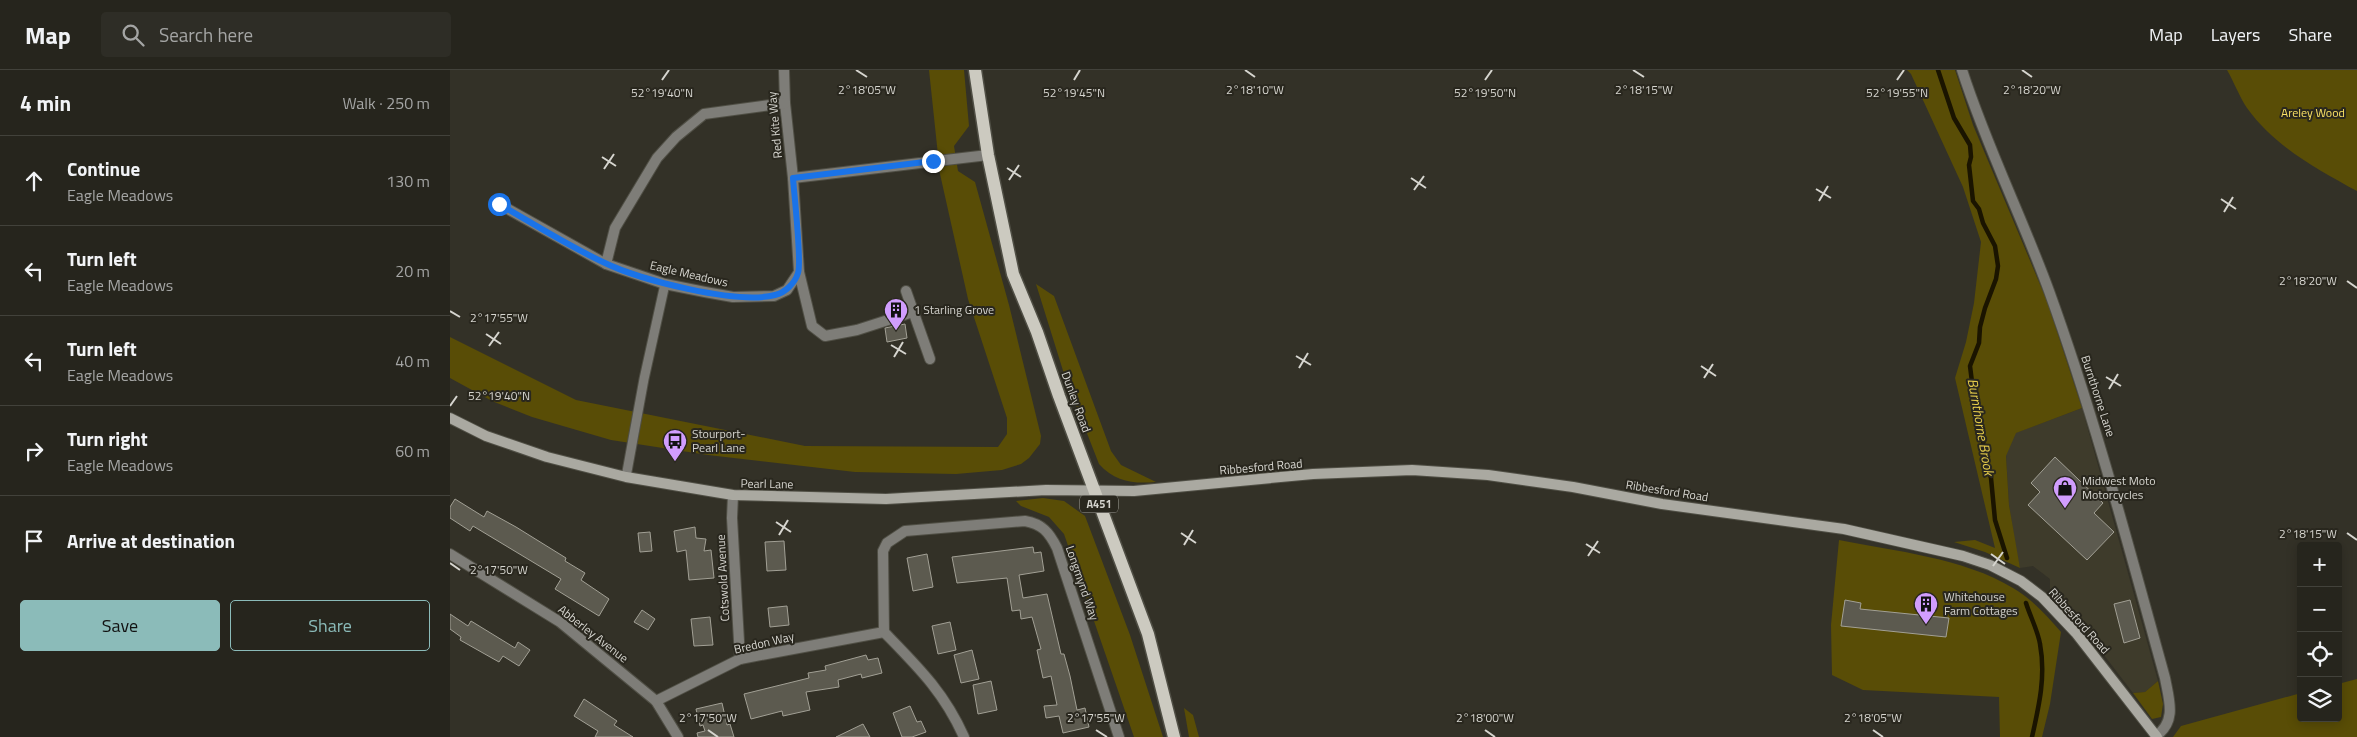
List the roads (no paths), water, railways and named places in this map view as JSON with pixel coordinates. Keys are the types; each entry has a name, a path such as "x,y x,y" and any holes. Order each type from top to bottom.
{"main road":[{"name":"Dunley Road","path":"975,70 988,155 1013,274 1037,332 1148,634 1174,737"},
{"name":"Pearl Lane","path":"450,418 486,436 547,457 626,478 733,495 886,499 1046,490 1094,490"},
{"name":"Ribbesford Road","path":"1094,490 1134,491 1313,474 1412,470 1488,475 1573,487 1662,504 1825,526 1940,550 1990,565 2031,588 2076,633 2156,736"}],"street":[{"name":"Red Kite Way","path":"784,70 785,103 793,178"},
{"name":"Burnthorne Lane","path":"1962,70 2049,290 2111,481 2165,678 2170,705 2169,721 2162,732 2156,736"},
{"path":"606,264 615,228 657,158 676,136 704,114 785,103"},
{"path":"913,312 857,330 825,336 812,326 799,272 793,178 988,155"},
{"name":"Eagle Meadows","path":"499,204 606,264 665,284 733,297 774,296 787,290 799,272"},
{"path":"906,291 930,359"},
{"name":"Cotswold Avenue","path":"733,495 732,518 740,658"},
{"name":"Longmynd Way","path":"884,632 882,551 894,536 905,531 922,528 1025,521 1038,523 1045,528 1057,548 1119,737"},
{"name":"Abberley Avenue","path":"450,554 560,622 656,701 678,737"},
{"path":"884,632 931,680 954,714 964,737"},
{"name":"Bredon Way","path":"656,701 740,658 884,632"}],"lane":[{"path":"626,478 644,379 665,284"}],"waterway":[{"name":"Burnthorne Brook","path":"1938,70 1954,118 1970,145 1971,157 1969,165 1973,201 1979,209 1983,223 1995,246 1998,266 1996,279 1980,327 1979,343 1970,366 1975,406 1984,440 1982,447 1991,478 1995,520 2007,558"},
{"name":"Burnthorne Brook","path":"2026,603 2036,629 2042,656 2042,679 2032,737"}],"place":[{"name":"1 Starling Grove","path":"896,331"},
{"name":"Stourport- Pearl Lane","path":"675,462"},
{"name":"Midwest Moto Motorcycles","path":"2065,509"},
{"name":"Whitehouse Farm Cottages","path":"1926,625"}],"park label":[{"name":"Areley Wood","path":"2313,113"}]}
